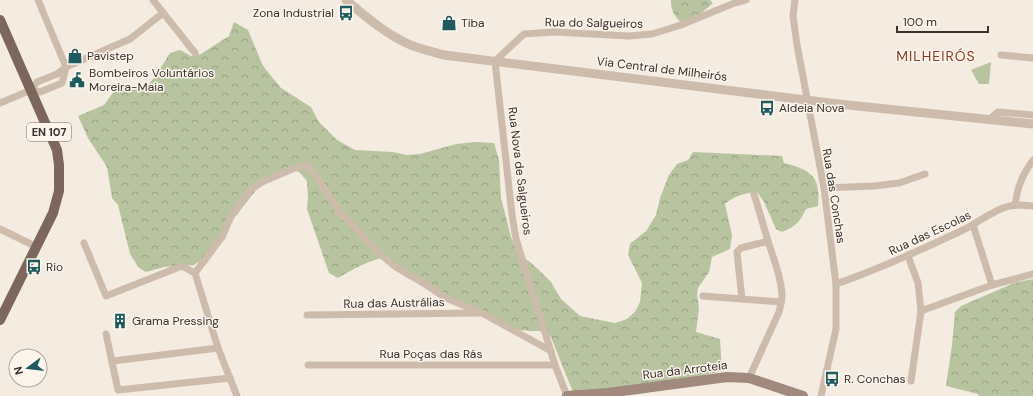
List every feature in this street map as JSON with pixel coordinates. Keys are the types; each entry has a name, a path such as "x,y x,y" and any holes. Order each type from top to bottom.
{"main road":[{"name":"EN 107","path":"0,20 57,150 59,165 56,203 37,247 0,320"},
{"name":"Rua da Arroteia","path":"567,396 608,393 719,378 749,378 804,396"}],"street":[{"path":"31,90 40,92 62,83 66,67 38,0"},
{"path":"153,0 195,53"},
{"name":"Via Central de Milheirós","path":"346,0 382,30 407,44 424,50 444,54 807,100 1033,124"},
{"name":"Rua do Salgueiros","path":"495,61 524,34 554,32 629,36 652,34 681,25 732,4 746,0"},
{"name":"Rua das Conchas","path":"795,0 793,16 824,188 836,284 836,329 822,396"},
{"path":"0,103 31,90 37,82 57,74 66,67 130,39 163,13"},
{"path":"1001,55 1033,58"},
{"name":"Rua Nova de Salgueiros","path":"495,61 516,239 555,365 567,396"},
{"name":"Via Central de Milheirós","path":"990,119 998,112 1033,115"},
{"path":"1015,204 1018,186 1025,171 1033,160"},
{"path":"195,273 222,237 232,214 250,189 264,181 295,168 306,166 311,169 339,211 390,263 446,298 482,313 551,352"},
{"path":"824,188 874,186 899,183 925,174"},
{"path":"749,378 779,312 782,296 779,280 754,194"},
{"name":"Rua das Escolas","path":"836,284 908,256 973,226 1004,207 1015,204 1033,206"},
{"path":"973,226 992,285"},
{"path":"0,229 37,247"},
{"path":"742,299 737,252 741,248 768,241"},
{"path":"84,243 106,296 182,266 195,273 218,348 237,396"},
{"path":"908,256 918,283 921,311 911,381"},
{"path":"921,311 934,308 992,285 1033,274"},
{"path":"703,296 781,302"},
{"name":"Rua das Austrálias","path":"307,315 482,313"},
{"path":"106,334 118,390 230,378"},
{"path":"113,361 218,348"},
{"name":"Rua Poças das Rás","path":"308,365 555,365"}],"green space":[{"path":"671,0 710,0 713,3 689,24 681,23 673,13"},
{"path":"234,22 248,30 263,66 281,88 311,107 319,122 337,140 355,150 393,152 407,155 420,154 456,144 475,142 494,143 499,160 501,198 511,237 519,255 530,262 551,282 561,299 580,316 615,323 627,319 635,312 640,302 642,283 628,255 630,244 646,231 656,215 660,198 669,175 677,164 688,160 693,152 782,156 784,163 801,168 816,181 819,196 818,206 806,209 797,224 782,232 776,229 763,200 757,192 740,195 725,204 732,235 730,249 712,257 709,272 698,288 697,295 699,309 696,332 720,339 722,371 685,379 574,394 551,337 543,331 514,329 462,304 385,257 349,271 338,278 329,273 307,209 307,181 299,172 292,170 267,181 256,190 201,261 193,265 164,267 146,272 139,268 130,254 118,205 112,198 107,167 88,138 78,116 104,105 117,87 146,87 154,78 170,53 180,50 191,56 201,54 229,36"},
{"path":"991,62 989,84 979,84 971,70"},
{"path":"1033,279 1033,396 979,396 978,394 946,386 955,312 961,306 1014,283"}],"place":[{"name":"Zona Industrial","path":"346,13"},
{"name":"Tiba","path":"449,23"},
{"name":"Pavistep","path":"75,56"},
{"name":"Bombeiros Voluntários Moreira-Maia","path":"77,80"},
{"name":"Aldeia Nova","path":"767,108"},
{"name":"Rio","path":"34,267"},
{"name":"Grama Pressing","path":"120,321"},
{"name":"R. Conchas","path":"832,379"}],"district":[{"name":"MILHEIRÓS","path":"936,56"}]}
